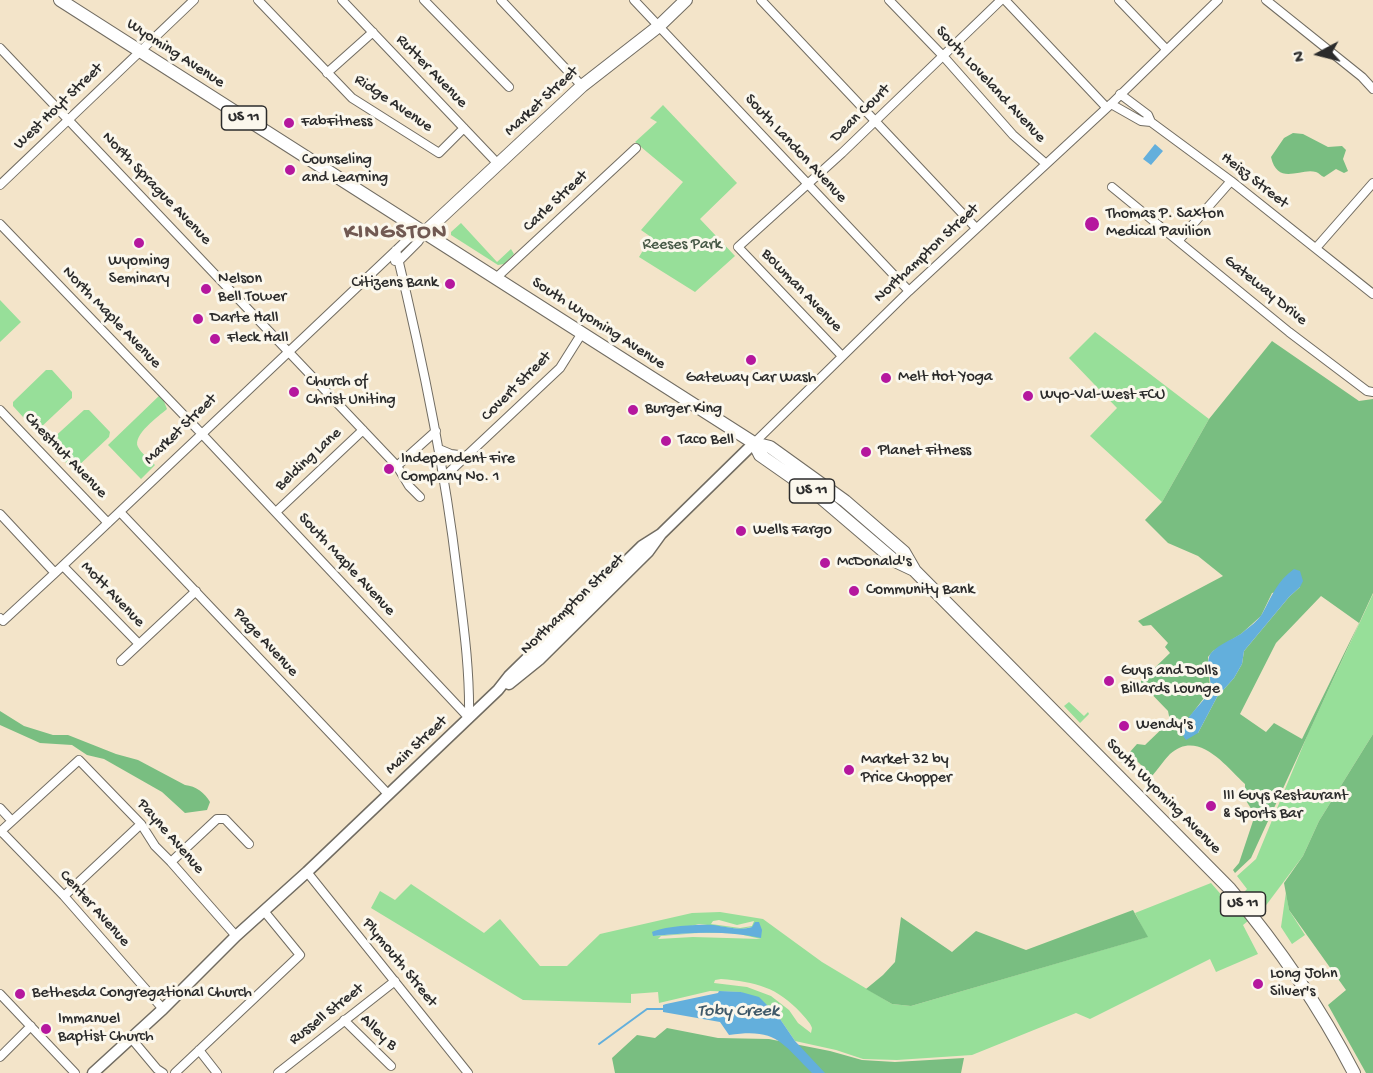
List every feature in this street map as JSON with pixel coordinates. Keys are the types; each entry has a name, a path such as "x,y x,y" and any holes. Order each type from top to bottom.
{"main road":[{"name":"Wyoming Avenue","path":"60,0 424,233"},
{"name":"Market Street","path":"424,233 582,86 659,26 686,0"},
{"name":"South Wyoming Avenue","path":"424,233 754,443 760,455 820,497 895,561 915,571 1230,889 1297,976 1354,1073"}],"street":[{"name":"West Hoyt Street","path":"0,185 194,0"},
{"name":"Ridge Avenue","path":"258,0 352,98 439,153 464,128"},
{"name":"Rutter Avenue","path":"342,0 499,165"},
{"path":"424,0 509,87"},
{"path":"501,0 582,86"},
{"name":"South Landon Avenue","path":"634,0 909,291"},
{"path":"761,0 976,228"},
{"name":"South Loveland Avenue","path":"889,0 944,57 1013,135 1045,163"},
{"name":"Dean Court","path":"738,247 1003,0"},
{"name":"Heisz Street","path":"1003,0 1108,106 1141,122 1151,122 1231,181 1373,294"},
{"path":"1119,0 1166,50"},
{"name":"Northampton Street","path":"469,717 642,546 661,534 909,291 1218,0"},
{"path":"1266,0 1362,77 1373,89"},
{"path":"327,73 373,33"},
{"name":"North Sprague Avenue","path":"0,48 397,466"},
{"path":"1120,94 1148,115 1151,122"},
{"name":"Carle Street","path":"496,278 636,148"},
{"path":"1179,240 1231,181"},
{"path":"1316,248 1373,183"},
{"name":"Gateway Drive","path":"1112,187 1289,332 1367,391 1373,392"},
{"name":"North Maple Avenue","path":"0,225 201,433"},
{"name":"Market Street","path":"2,620 63,566 409,237 424,233"},
{"name":"Market Street","path":"399,261 424,233"},
{"name":"Bowman Avenue","path":"738,247 842,356"},
{"name":"Main Street","path":"93,1073 469,717 469,669 444,477 426,374 396,250"},
{"path":"383,263 399,261"},
{"name":"Covert Street","path":"444,477 560,368 582,333"},
{"name":"Chestnut Avenue","path":"0,410 108,523"},
{"name":"Belding Lane","path":"276,512 363,430"},
{"path":"420,497 409,486 397,466 436,431"},
{"name":"South Maple Avenue","path":"201,433 469,717"},
{"path":"439,449 451,454 466,456"},
{"name":"Page Avenue","path":"120,512 388,794"},
{"path":"0,514 55,573"},
{"name":"Mott Avenue","path":"63,566 139,644"},
{"path":"121,661 196,591"},
{"name":"Payne Avenue","path":"12,821 79,760 141,824 155,846 236,936"},
{"path":"0,808 12,821 1,832"},
{"path":"171,862 217,819 225,819 249,844"},
{"path":"64,896 141,824"},
{"name":"Center Avenue","path":"1,832 64,896 163,1009"},
{"name":"Plymouth Street","path":"307,872 468,1073"},
{"path":"175,1073 300,956 264,911"},
{"name":"Russell Street","path":"278,1073 395,981"},
{"path":"0,994 75,1073"},
{"name":"Alley B","path":"344,1020 391,1066"},
{"path":"0,1057 31,1026"},
{"path":"131,1038 163,1073"},
{"path":"199,1050 217,1073"}],"green space":[{"name":"Reeses Park","path":"663,105 737,183 700,219 735,256 695,292 639,257 651,237 641,230 683,182 635,142 657,122 650,118"},
{"path":"1293,133 1303,134 1328,147 1342,146 1346,150 1343,159 1348,171 1344,173 1336,169 1324,177 1310,171 1284,174 1279,171 1274,166 1271,157 1284,138"},
{"path":"461,223 497,262 511,249 514,254 504,264 498,265 451,235 451,232"},
{"path":"0,300 21,322 0,342"},
{"path":"1095,332 1209,419 1162,502 1090,436 1117,408 1069,358"},
{"path":"1272,341 1359,401 1373,399 1373,593 1251,858 1235,873 1233,870 1239,863 1255,815 1245,799 1245,784 1229,768 1210,752 1191,745 1180,747 1170,754 1152,776 1136,760 1127,768 1121,762 1137,744 1145,745 1170,721 1168,711 1140,682 1170,653 1165,647 1168,643 1151,625 1143,626 1138,621 1223,576 1198,556 1168,543 1145,520 1162,502 1209,419","holes":["1300,587 1244,651 1242,664 1234,678 1217,697 1198,733 1185,723 1210,690 1208,657 1213,651 1241,634 1261,616 1272,593","1321,596 1359,623 1302,739 1274,723 1266,732 1240,714 1276,643"]},
{"path":"46,370 52,370 72,392 72,398 39,429 34,429 13,406 13,402"},
{"path":"161,394 167,409 147,426 137,442 141,452 155,465 141,479 108,445"},
{"path":"84,410 89,410 110,432 109,437 76,468 71,468 50,446 50,441"},
{"path":"1373,594 1373,734 1319,821 1303,856 1264,908 1243,925 1258,954 1216,972 1210,959 1090,1019 1076,1013 972,1055 897,1060 863,1059 795,1041 778,1016 741,992 710,991 659,1003 658,992 631,994 631,1003 523,1000 371,908 380,891 395,900 411,884 484,933 500,919 540,966 567,966 600,934 692,913 720,912 763,919 822,962 892,1004 911,1006 1147,937 1135,913 1211,883 1231,906 1247,889 1237,876 1256,859 1307,736","holes":["719,920 737,925 754,921 752,926 740,928 711,924","699,924 741,929 752,927 760,937 739,934 761,939 693,937 658,939 661,936 698,933 653,936","715,980 745,982 765,987 792,1004 809,1022 812,1028 811,1033 798,1023 789,1010 771,996 747,987 714,983"]},
{"path":"1069,702 1084,716 1088,712 1089,714 1080,723 1064,706"},
{"path":"0,711 24,726 53,735 68,735 138,760 185,785 200,790 210,802 207,810 185,813 162,792 104,759 87,755 72,745 40,743 0,725"},
{"path":"1373,734 1373,1073 1366,1073 1328,1005 1346,990 1289,910 1284,883 1303,856 1319,821"},
{"path":"1286,892 1289,910 1305,935 1292,944 1281,927"},
{"path":"1133,910 1148,937 911,1006 892,1004 866,989 895,962 901,917 952,952 976,931 1026,950"},
{"path":"667,1028 718,1038 769,1039 862,1060 895,1062 964,1058 961,1073 615,1073 612,1058 637,1035 655,1038"}],"water":[{"path":"1155,144 1163,151 1151,165 1143,159"},
{"path":"1294,569 1300,571 1303,581 1300,587 1244,651 1242,664 1234,678 1217,697 1198,733 1186,740 1183,727 1210,689 1208,661 1211,653 1242,633 1258,619 1279,584"},
{"path":"755,922 759,922 762,930 761,938 720,933 653,936 652,932 700,925 743,929 752,927"},
{"name":"Toby Creek","path":"719,991 741,992 759,997 778,1016 795,1041 825,1073 812,1073 785,1046 768,1036 745,1033 729,1035 720,1022 663,1012 663,1005"}],"waterway":[{"name":"Toby Creek","path":"599,1044 647,1009 666,1009"}],"place":[{"name":"FabFitness","path":"289,123"},
{"name":"Counseling and Learning","path":"290,170"},
{"name":"Thomas P. Saxton Medical Pavilion","path":"1092,224"},
{"name":"Wyoming Seminary","path":"139,243"},
{"name":"Citizens Bank","path":"450,284"},
{"name":"Nelson Bell Tower","path":"206,289"},
{"name":"Darte Hall","path":"198,319"},
{"name":"Fleck Hall","path":"215,339"},
{"name":"Gateway Car Wash","path":"751,360"},
{"name":"Melt Hot Yoga","path":"886,378"},
{"name":"Church of Christ Uniting","path":"294,392"},
{"name":"Wyo-Val-West FCU","path":"1028,396"},
{"name":"Burger King","path":"633,410"},
{"name":"Taco Bell","path":"666,441"},
{"name":"Planet Fitness","path":"866,452"},
{"name":"Independent Fire Company No. 1","path":"389,469"},
{"name":"Wells Fargo","path":"741,531"},
{"name":"McDonald's","path":"825,563"},
{"name":"Community Bank","path":"854,591"},
{"name":"Guys and Dolls Billards Lounge","path":"1109,681"},
{"name":"Wendy's","path":"1124,726"},
{"name":"Market 32 by Price Chopper","path":"849,770"},
{"name":"III Guys Restaurant & Sports Bar","path":"1211,806"},
{"name":"Long John Silver's","path":"1258,984"},
{"name":"Bethesda Congregational Church","path":"20,994"},
{"name":"Immanuel Baptist Church","path":"46,1029"}],"district":[{"name":"KINGSTON","path":"396,234"}]}
